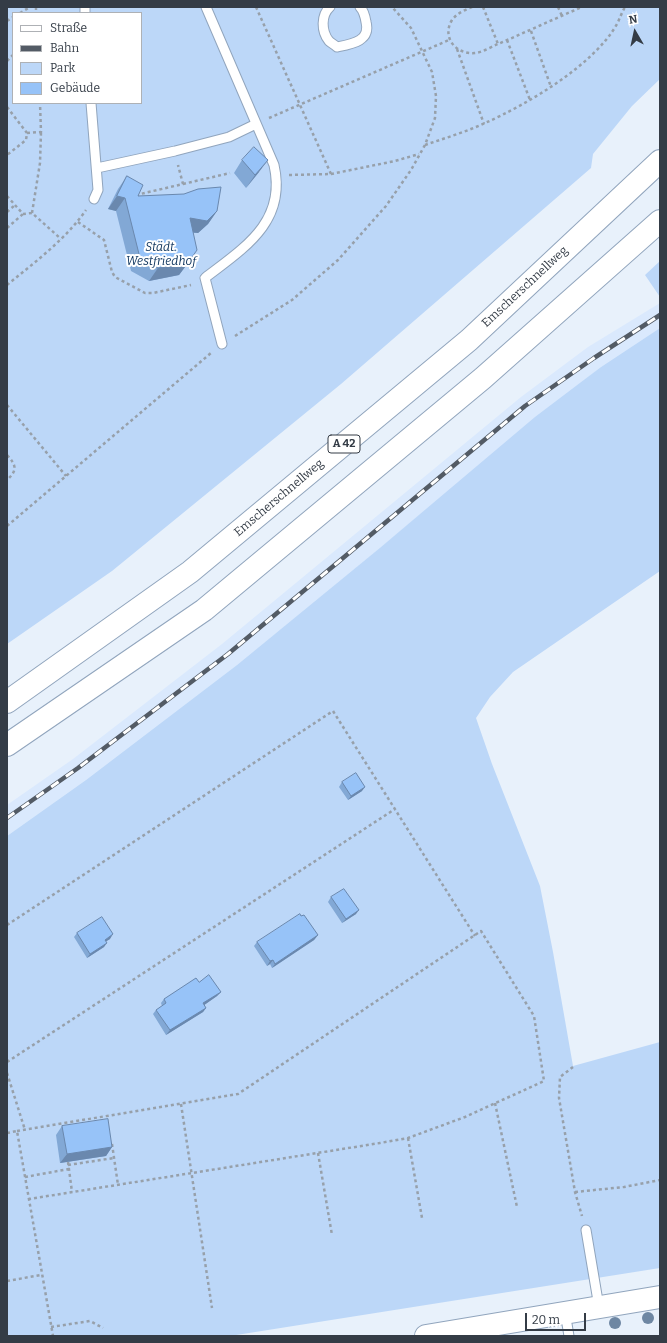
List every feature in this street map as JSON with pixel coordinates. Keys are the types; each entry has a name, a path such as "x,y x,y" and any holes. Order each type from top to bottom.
{"main road":[{"name":"Emscherschnellweg","path":"7,702 196,567 469,340 660,161"},
{"path":"7,745 204,610 483,378 660,221"},
{"path":"426,1336 660,1296"}],"lane":[{"path":"206,7 274,165 276,175 274,203 264,224 255,238 205,278 222,344"},
{"path":"330,7 326,10 322,25 329,41 338,47 355,44 366,35 368,29 363,10 360,7"},
{"path":"91,104 98,190 94,199"},
{"path":"97,168 175,151 229,137 256,124"},
{"path":"586,1230 599,1307"},
{"path":"565,1312 569,1336"}],"path":[{"path":"256,7 331,174"},
{"path":"7,526 222,344 292,300 338,260 386,206 411,170 425,145 435,118 436,96 432,72 423,51 411,28 392,7"},
{"path":"472,7 458,13 451,21 449,40 456,48 484,124"},
{"path":"483,7 498,44"},
{"path":"558,7 562,16"},
{"path":"456,48 466,53 477,53 531,31 582,7"},
{"path":"425,145 484,124 530,100 551,87 597,50 617,24 625,7"},
{"path":"531,31 551,87"},
{"path":"256,124 449,40"},
{"path":"507,40 530,100"},
{"path":"32,213 40,163 40,104"},
{"path":"7,108 27,133 26,140 7,155"},
{"path":"27,133 41,132"},
{"path":"175,151 183,184"},
{"path":"276,175 331,174 383,164 419,154"},
{"path":"136,195 230,173"},
{"path":"7,196 23,214"},
{"path":"7,212 15,205"},
{"path":"7,228 23,214 32,213 61,239"},
{"path":"7,285 61,239 78,222 104,240 112,272 115,277 145,293 153,293 197,284 205,278"},
{"path":"7,405 66,476"},
{"path":"7,455 13,461 15,469 13,474 7,480"},
{"path":"7,925 333,711 475,936"},
{"path":"7,1062 395,809"},
{"path":"7,1133 238,1094 481,931 534,1016 544,1081 465,1117 408,1138 192,1174 29,1199"},
{"path":"573,1067 560,1077 559,1098 575,1192 586,1230"},
{"path":"7,1073 26,1130"},
{"path":"495,1103 517,1207"},
{"path":"181,1104 212,1308"},
{"path":"107,1116 108,1123"},
{"path":"17,1131 41,1275 53,1336"},
{"path":"110,1137 118,1185"},
{"path":"408,1138 422,1218"},
{"path":"318,1153 332,1235"},
{"path":"72,1192 68,1164 114,1158"},
{"path":"25,1176 69,1169"},
{"path":"575,1192 624,1187 660,1180"},
{"path":"7,1281 41,1275"},
{"path":"51,1327 90,1321 103,1328"}],"shaded area":[{"path":"660,303 660,328 601,367 237,665 86,780 7,836 7,805 73,759 222,644 521,397 588,347"}],"green space":[{"name":"Städt. Westfriedhof","path":"7,7 660,7 660,79 632,106 593,154 591,168 341,384 112,571 7,644"},
{"path":"660,261 660,297 645,275"},
{"path":"660,328 660,571 513,672 490,697 476,718 492,764 540,886 573,1066 660,1042 660,1268 230,1336 7,1336 7,836 86,780 237,665 381,547 535,417 601,367"}],"building":[{"path":"254,147 268,160 255,175 242,160"},
{"path":"127,176 143,185 138,196 184,194 198,189 221,187 217,211 207,221 190,218 197,250 188,263 158,268 140,258 125,198 117,196"},
{"path":"356,773 365,787 351,796 342,782"},
{"path":"344,889 359,910 346,919 331,897"},
{"path":"300,914 301,916 304,915 318,935 275,964 273,960 270,961 257,942"},
{"path":"102,917 113,934 105,940 107,943 90,954 77,933"},
{"path":"209,975 221,992 203,1003 206,1008 170,1030 156,1010 166,1003 164,999 196,978 199,982"},
{"path":"108,1119 112,1147 67,1154 62,1126"}],"railway":[{"path":"7,818 78,768 228,654 525,406 594,358 660,315"}]}
